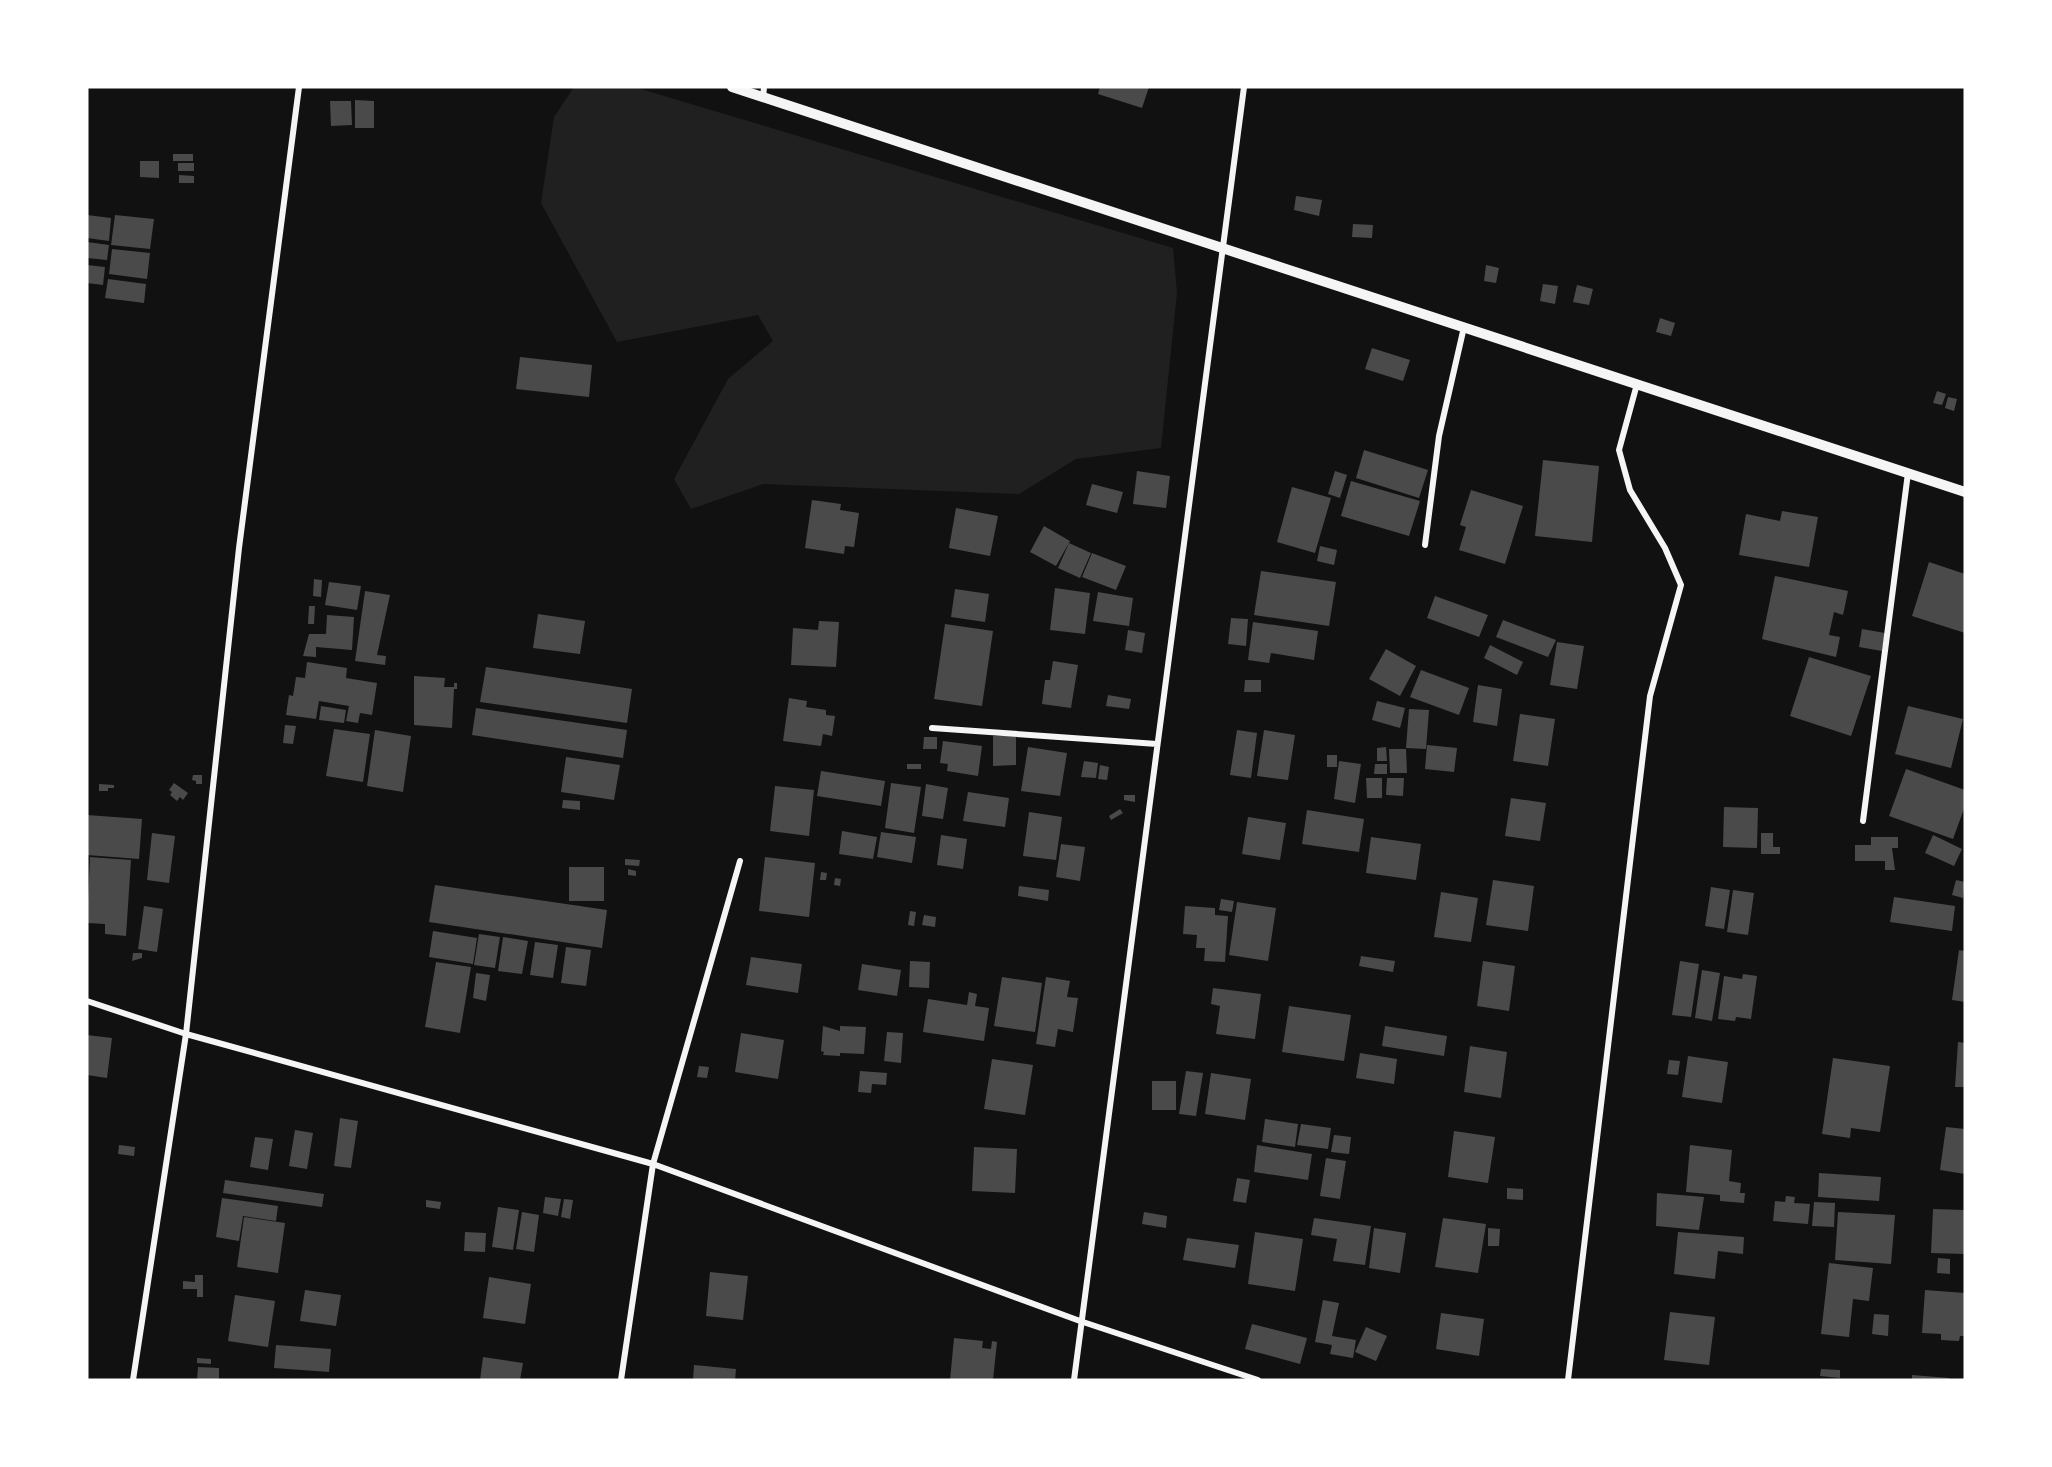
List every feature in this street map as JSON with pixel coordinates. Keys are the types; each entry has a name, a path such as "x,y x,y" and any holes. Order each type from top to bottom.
{"street":[{"path":"133,1380 186,1034 238,548 299,87"},
{"path":"732,87 763,92 1223,248 1965,492"},
{"path":"1074,1380 1244,87"},
{"path":"1425,545 1439,436 1464,327"},
{"path":"1568,1380 1650,696 1681,585 1665,548 1630,490 1619,450 1637,384"},
{"path":"1863,821 1908,473"},
{"path":"932,728 1157,744"},
{"path":"621,1380 653,1164 740,861"},
{"path":"87,1000 186,1034 653,1164 1080,1321 1258,1380"}],"shaded area":[{"path":"574,87 634,87 1173,248 1177,293 1161,448 1076,459 1019,494 763,484 691,509 674,479 728,379 773,341 758,315 617,342 541,203 554,117"}],"building":[{"path":"1100,87 1149,87 1142,108 1098,94"},
{"path":"355,100 374,101 374,128 355,128"},
{"path":"330,101 351,101 352,125 331,126"},
{"path":"173,154 193,154 193,161 173,161"},
{"path":"140,161 159,161 159,178 140,177"},
{"path":"178,163 194,163 194,171 178,171"},
{"path":"179,175 194,176 194,183 179,183"},
{"path":"1296,196 1322,200 1319,216 1294,210"},
{"path":"87,215 111,218 109,241 87,238"},
{"path":"115,215 154,219 150,249 111,245"},
{"path":"1353,224 1373,225 1372,238 1352,237"},
{"path":"87,242 109,245 107,260 87,258"},
{"path":"112,249 150,253 147,279 109,274"},
{"path":"87,265 105,267 103,285 87,283"},
{"path":"1486,265 1499,268 1496,283 1484,281"},
{"path":"108,279 146,284 144,303 105,298"},
{"path":"1543,284 1558,286 1555,304 1540,301"},
{"path":"1577,285 1593,289 1589,305 1573,302"},
{"path":"1660,318 1675,323 1671,336 1656,332"},
{"path":"1372,348 1410,360 1403,381 1365,369"},
{"path":"520,357 592,365 589,397 516,389"},
{"path":"1937,391 1946,394 1942,405 1933,403"},
{"path":"1948,397 1957,399 1954,411 1945,408"},
{"path":"1364,450 1428,470 1419,498 1356,478"},
{"path":"1543,460 1599,466 1592,542 1535,536"},
{"path":"1137,471 1170,476 1166,508 1133,504"},
{"path":"1335,471 1347,475 1340,498 1328,494"},
{"path":"1351,481 1420,501 1409,536 1341,516"},
{"path":"1092,484 1123,492 1117,513 1086,505"},
{"path":"1292,487 1331,498 1315,553 1277,542"},
{"path":"1471,490 1523,506 1505,564 1459,550 1466,527 1460,525"},
{"path":"812,500 841,504 840,510 859,513 854,547 845,546 844,554 805,548"},
{"path":"956,508 998,516 990,556 949,548"},
{"path":"1782,511 1818,517 1809,567 1739,555 1746,514 1780,521"},
{"path":"1044,526 1070,541 1056,566 1030,552"},
{"path":"1069,543 1091,553 1080,578 1058,568"},
{"path":"1320,546 1337,550 1334,565 1317,561"},
{"path":"1092,553 1126,566 1116,590 1082,577"},
{"path":"1929,562 1965,574 1965,633 1912,616"},
{"path":"1261,571 1336,582 1329,626 1254,615"},
{"path":"1775,576 1848,591 1843,615 1834,612 1829,635 1840,637 1836,657 1762,639"},
{"path":"314,579 322,580 321,597 313,596"},
{"path":"329,582 361,586 357,610 325,605"},
{"path":"1055,588 1090,593 1085,634 1050,630"},
{"path":"955,589 989,594 985,622 951,617"},
{"path":"365,591 390,595 377,655 386,656 385,665 355,661"},
{"path":"1098,592 1133,598 1129,626 1093,621"},
{"path":"1435,596 1488,615 1479,637 1427,618"},
{"path":"309,606 315,606 314,624 308,624"},
{"path":"538,614 585,621 580,654 533,648"},
{"path":"327,615 354,617 352,650 316,647 316,657 303,656 309,634 326,634"},
{"path":"1231,618 1248,619 1246,646 1228,644"},
{"path":"1503,620 1556,640 1548,657 1496,637"},
{"path":"819,621 839,622 836,667 791,665 793,628 818,630"},
{"path":"1253,622 1318,631 1314,660 1271,653 1269,663 1248,660"},
{"path":"945,624 993,631 982,706 934,699"},
{"path":"1862,629 1885,633 1882,651 1859,647"},
{"path":"1128,630 1145,633 1142,653 1125,650"},
{"path":"1557,642 1584,646 1577,689 1550,685"},
{"path":"1490,645 1523,662 1517,675 1484,658"},
{"path":"1386,649 1416,666 1400,696 1369,679"},
{"path":"1809,657 1871,676 1851,736 1790,716"},
{"path":"1053,661 1078,665 1071,708 1042,704 1045,680 1050,680"},
{"path":"307,662 347,668 346,678 377,683 372,715 360,713 358,723 346,721 349,706 319,701 316,719 286,715 289,695 293,696 296,677 305,678"},
{"path":"486,667 632,689 627,723 480,702"},
{"path":"1421,670 1469,688 1459,715 1410,697"},
{"path":"414,676 445,678 444,687 454,687 454,683 457,683 457,689 454,689 452,728 414,725"},
{"path":"1245,680 1261,680 1261,692 1244,692"},
{"path":"1478,685 1502,689 1497,726 1473,722"},
{"path":"1108,695 1131,699 1129,709 1106,706"},
{"path":"789,698 807,701 806,707 826,710 826,715 835,716 832,736 823,734 821,746 783,741"},
{"path":"1377,701 1405,708 1400,728 1372,720"},
{"path":"321,706 346,710 344,723 319,720"},
{"path":"1908,706 1963,719 1951,768 1895,754"},
{"path":"476,708 627,730 623,758 472,735"},
{"path":"1409,709 1429,710 1426,749 1406,748"},
{"path":"1520,714 1555,719 1548,766 1513,761"},
{"path":"285,725 296,726 293,744 283,743"},
{"path":"334,729 370,734 363,782 326,776"},
{"path":"375,730 411,736 403,792 367,786"},
{"path":"1237,730 1257,733 1251,778 1230,775"},
{"path":"1264,730 1295,735 1288,780 1257,776"},
{"path":"993,736 1016,736 1016,765 993,766"},
{"path":"924,737 937,737 937,749 923,749"},
{"path":"943,741 982,746 978,776 947,771 948,764 940,763"},
{"path":"1427,745 1457,748 1454,772 1425,769"},
{"path":"1028,747 1067,753 1060,796 1021,791"},
{"path":"1386,747 1387,761 1377,761 1377,748"},
{"path":"1389,749 1406,749 1407,773 1390,773"},
{"path":"1327,755 1337,755 1337,767 1327,767"},
{"path":"566,757 620,765 614,800 561,792"},
{"path":"1084,761 1098,763 1096,778 1081,777"},
{"path":"1339,761 1361,764 1355,803 1334,799"},
{"path":"907,764 921,764 921,769 907,769"},
{"path":"1375,764 1387,764 1387,774 1374,774"},
{"path":"1100,765 1109,767 1107,780 1098,779"},
{"path":"1906,769 1965,790 1965,806 1953,839 1889,816"},
{"path":"821,771 885,781 881,806 817,796"},
{"path":"193,775 202,775 202,784 196,784 196,781 192,780"},
{"path":"1366,778 1382,778 1382,798 1367,798"},
{"path":"1387,778 1404,778 1403,796 1386,795"},
{"path":"174,783 188,793 183,800 180,797 177,801 170,795 172,792 169,790"},
{"path":"891,783 921,787 914,833 885,828"},
{"path":"99,784 114,785 114,788 99,791"},
{"path":"926,784 948,788 943,819 922,816"},
{"path":"775,786 814,790 809,836 770,831"},
{"path":"968,792 1009,798 1005,827 963,821"},
{"path":"1124,795 1135,795 1135,802 1124,800"},
{"path":"1511,798 1546,803 1540,841 1505,836"},
{"path":"563,800 580,801 580,810 562,808"},
{"path":"1724,807 1758,808 1757,848 1723,847"},
{"path":"1120,809 1123,813 1111,820 1109,816"},
{"path":"1307,810 1364,819 1359,852 1302,844"},
{"path":"1029,812 1062,817 1056,860 1023,856"},
{"path":"87,815 142,819 139,859 87,855"},
{"path":"1248,817 1286,823 1280,860 1242,854"},
{"path":"842,831 877,837 873,859 839,854"},
{"path":"881,832 916,837 912,863 877,857"},
{"path":"152,833 175,836 169,883 147,880"},
{"path":"1761,833 1773,833 1773,847 1780,847 1780,854 1761,854"},
{"path":"941,835 967,839 963,869 937,865"},
{"path":"1933,835 1962,849 1954,866 1925,853"},
{"path":"1371,837 1421,844 1416,880 1366,873"},
{"path":"1871,837 1898,837 1898,848 1892,848 1895,870 1885,870 1885,861 1855,861 1855,845 1871,845"},
{"path":"1061,844 1085,847 1080,881 1056,877"},
{"path":"90,857 131,860 126,936 105,934 105,924 87,923"},
{"path":"765,857 815,863 809,917 759,911"},
{"path":"625,859 640,860 639,866 625,865"},
{"path":"569,867 604,867 604,901 569,901"},
{"path":"628,869 636,871 636,876 628,875"},
{"path":"821,872 827,873 826,880 820,880"},
{"path":"835,878 841,879 840,886 834,885"},
{"path":"1493,880 1534,886 1528,931 1486,925"},
{"path":"1956,880 1965,882 1963,898 1952,895"},
{"path":"435,885 607,910 602,948 429,922"},
{"path":"1019,886 1049,890 1048,901 1018,896"},
{"path":"1711,887 1730,890 1724,929 1705,926"},
{"path":"1733,890 1754,893 1748,935 1727,932"},
{"path":"1441,892 1478,898 1471,942 1434,937"},
{"path":"1894,897 1955,906 1952,931 1890,922"},
{"path":"1221,899 1234,901 1232,912 1219,910"},
{"path":"1237,902 1276,908 1268,961 1229,955"},
{"path":"144,906 163,909 157,952 138,949"},
{"path":"1185,906 1215,908 1215,915 1228,916 1225,962 1204,961 1205,948 1196,948 1197,935 1183,934"},
{"path":"910,911 916,912 914,926 908,925"},
{"path":"924,915 936,917 935,927 922,925"},
{"path":"433,931 477,938 473,964 429,957"},
{"path":"479,934 500,937 495,968 474,965"},
{"path":"503,937 528,941 522,974 498,971"},
{"path":"535,942 558,945 553,978 530,975"},
{"path":"566,947 591,950 586,986 561,983"},
{"path":"1959,950 1965,951 1965,1002 1952,1000"},
{"path":"133,953 142,953 142,958 132,961"},
{"path":"1361,956 1395,961 1393,972 1359,966"},
{"path":"751,957 802,964 798,993 746,985"},
{"path":"910,961 930,962 929,988 909,987"},
{"path":"1483,961 1515,966 1509,1011 1477,1006"},
{"path":"1680,961 1699,964 1691,1017 1672,1015"},
{"path":"436,962 471,967 460,1033 425,1027"},
{"path":"862,964 901,970 897,996 858,990"},
{"path":"1702,970 1720,973 1712,1021 1695,1018"},
{"path":"476,973 490,975 486,1001 473,998"},
{"path":"1743,974 1757,976 1751,1019 1736,1017 1735,1021 1718,1019 1724,976 1742,979"},
{"path":"1002,977 1042,983 1035,1032 994,1026"},
{"path":"1046,977 1070,981 1067,997 1078,998 1073,1032 1058,1029 1055,1047 1036,1044"},
{"path":"1213,988 1261,994 1255,1039 1216,1034 1220,1006 1211,1004"},
{"path":"969,992 977,994 975,1006 989,1008 984,1041 923,1032 928,999 967,1005"},
{"path":"1289,1006 1351,1015 1344,1061 1282,1052"},
{"path":"823,1026 840,1031 840,1026 866,1027 864,1054 823,1055 824,1052 821,1051"},
{"path":"1385,1026 1447,1036 1444,1056 1382,1046"},
{"path":"887,1032 903,1033 901,1063 884,1061"},
{"path":"741,1033 784,1040 778,1079 735,1072"},
{"path":"87,1035 112,1038 107,1078 87,1075"},
{"path":"1958,1042 1965,1043 1965,1087 1955,1087"},
{"path":"1470,1046 1507,1052 1501,1098 1464,1092"},
{"path":"1360,1053 1397,1059 1394,1084 1356,1078"},
{"path":"1688,1056 1728,1062 1722,1103 1682,1097"},
{"path":"1833,1058 1890,1066 1880,1132 1851,1128 1850,1138 1822,1134"},
{"path":"992,1059 1033,1065 1025,1115 984,1109"},
{"path":"1669,1060 1680,1061 1678,1075 1667,1074"},
{"path":"699,1066 709,1067 707,1078 697,1077"},
{"path":"860,1071 887,1073 886,1085 872,1084 871,1093 858,1092"},
{"path":"1186,1071 1203,1073 1196,1116 1179,1114"},
{"path":"1211,1073 1251,1079 1245,1120 1205,1114"},
{"path":"1152,1081 1176,1081 1176,1110 1152,1110"},
{"path":"340,1118 358,1121 351,1168 334,1166"},
{"path":"1265,1119 1298,1124 1295,1147 1262,1142"},
{"path":"1301,1124 1331,1128 1328,1149 1297,1145"},
{"path":"1946,1127 1965,1129 1965,1174 1940,1170"},
{"path":"295,1130 313,1133 307,1169 289,1166"},
{"path":"1454,1131 1495,1137 1488,1183 1448,1177"},
{"path":"1334,1135 1351,1137 1349,1154 1331,1152"},
{"path":"255,1137 273,1139 268,1170 250,1167"},
{"path":"119,1145 135,1147 134,1156 118,1154"},
{"path":"1257,1145 1312,1154 1308,1180 1254,1172"},
{"path":"1690,1145 1732,1150 1729,1181 1741,1183 1740,1193 1745,1193 1744,1203 1720,1201 1720,1195 1686,1192"},
{"path":"974,1147 1017,1149 1015,1193 972,1191"},
{"path":"1326,1158 1346,1161 1340,1199 1320,1196"},
{"path":"1819,1173 1881,1177 1879,1201 1818,1197"},
{"path":"1237,1178 1250,1180 1246,1203 1233,1201"},
{"path":"225,1180 324,1194 322,1207 223,1193"},
{"path":"1507,1188 1523,1189 1523,1200 1507,1199"},
{"path":"1657,1193 1704,1197 1699,1230 1656,1226"},
{"path":"1786,1196 1795,1197 1794,1203 1810,1204 1808,1224 1773,1221 1775,1201 1785,1202"},
{"path":"545,1197 561,1199 558,1216 543,1213"},
{"path":"222,1198 278,1206 276,1221 243,1216 239,1241 216,1237"},
{"path":"564,1199 573,1200 570,1219 561,1217"},
{"path":"426,1200 441,1202 440,1209 426,1207"},
{"path":"1814,1202 1835,1203 1834,1227 1812,1226"},
{"path":"498,1207 519,1210 513,1250 492,1247"},
{"path":"1933,1209 1965,1210 1965,1254 1931,1253"},
{"path":"522,1212 539,1215 534,1252 516,1249"},
{"path":"1144,1212 1167,1216 1166,1228 1142,1224"},
{"path":"1838,1212 1895,1215 1891,1264 1835,1260"},
{"path":"244,1217 285,1223 278,1273 237,1267"},
{"path":"1314,1218 1371,1226 1365,1265 1333,1261 1337,1239 1311,1235"},
{"path":"1443,1218 1486,1224 1478,1273 1435,1267"},
{"path":"1374,1228 1406,1233 1400,1273 1369,1268"},
{"path":"1488,1228 1500,1229 1499,1246 1488,1246"},
{"path":"465,1232 486,1233 485,1252 464,1251"},
{"path":"1255,1232 1303,1239 1295,1291 1248,1284"},
{"path":"1678,1232 1744,1237 1743,1254 1718,1251 1715,1279 1674,1274"},
{"path":"1187,1238 1239,1245 1235,1268 1183,1260"},
{"path":"1938,1258 1950,1259 1950,1274 1937,1273"},
{"path":"1829,1263 1873,1268 1869,1301 1853,1299 1849,1337 1821,1334"},
{"path":"710,1272 748,1276 743,1320 706,1316"},
{"path":"195,1275 203,1275 203,1297 197,1297 197,1289 183,1289 183,1281 195,1282"},
{"path":"489,1277 531,1284 525,1324 483,1318"},
{"path":"305,1290 341,1295 336,1326 300,1321"},
{"path":"1925,1290 1965,1293 1965,1336 1960,1336 1959,1341 1941,1340 1941,1334 1922,1333"},
{"path":"235,1295 275,1301 268,1347 228,1341"},
{"path":"1323,1300 1339,1303 1332,1336 1356,1340 1353,1358 1330,1354 1332,1345 1315,1342"},
{"path":"1670,1312 1715,1317 1709,1365 1664,1360"},
{"path":"1441,1313 1484,1319 1479,1356 1436,1349"},
{"path":"1874,1314 1889,1315 1888,1336 1872,1334"},
{"path":"1252,1324 1307,1338 1300,1364 1245,1349"},
{"path":"1366,1327 1387,1336 1376,1361 1355,1352"},
{"path":"954,1338 983,1341 982,1348 991,1349 992,1341 997,1342 993,1380 950,1380"},
{"path":"276,1345 331,1349 329,1372 274,1368"},
{"path":"483,1357 523,1363 520,1380 480,1380"},
{"path":"197,1358 211,1359 211,1364 197,1363"},
{"path":"694,1365 736,1369 735,1380 693,1380"},
{"path":"198,1367 219,1368 219,1380 197,1380"},
{"path":"1821,1369 1840,1370 1840,1378 1820,1376"},
{"path":"1912,1375 1949,1378 1949,1380 1912,1380"}]}
